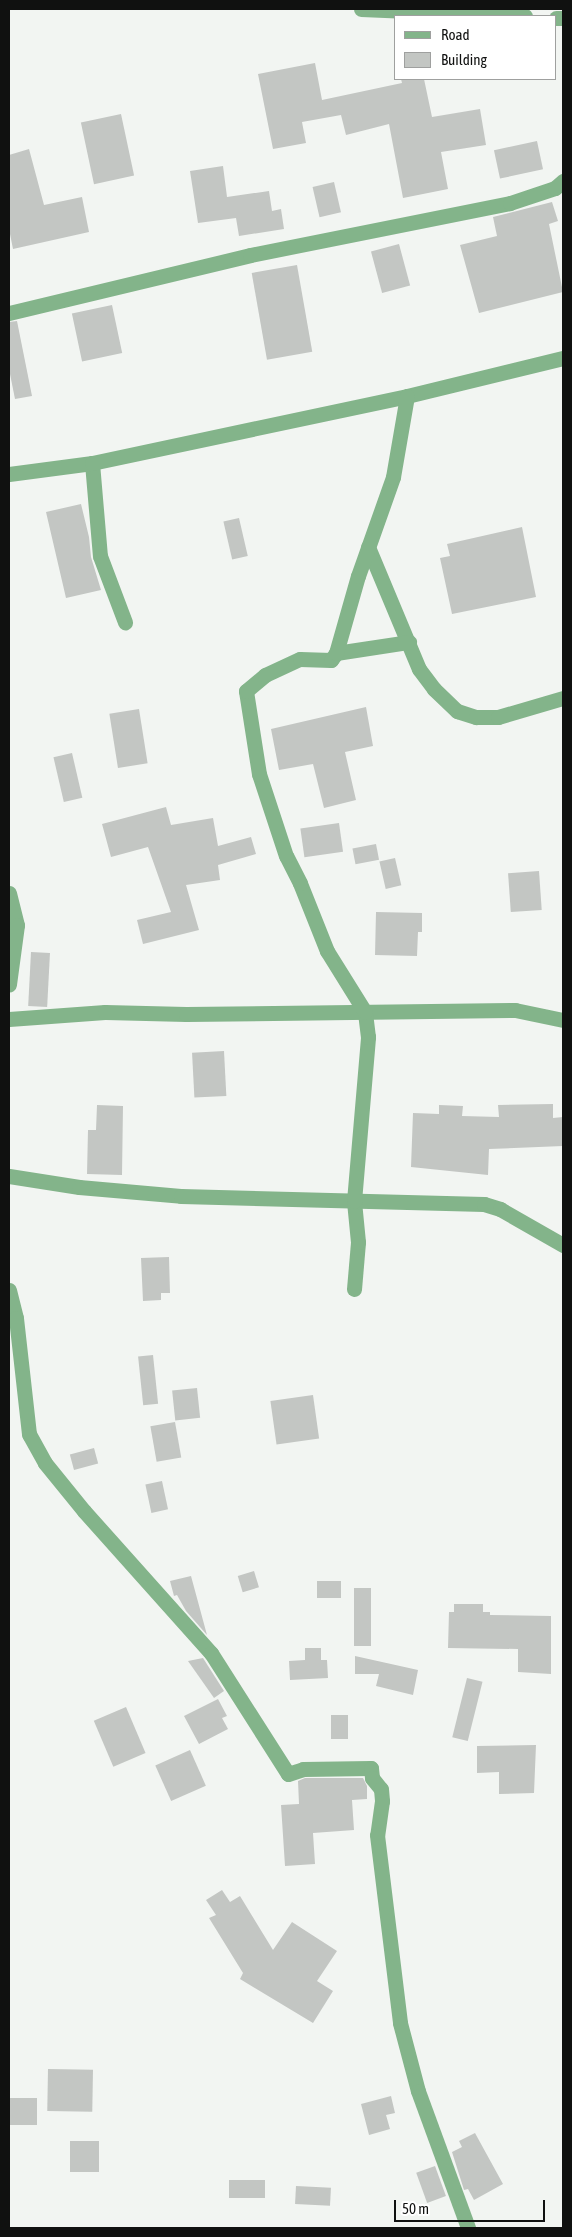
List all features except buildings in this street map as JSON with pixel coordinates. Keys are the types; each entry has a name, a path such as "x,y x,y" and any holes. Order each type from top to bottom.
{"street":[{"path":"361,9 502,15"},
{"path":"9,313 250,255 510,203 556,188 563,182"},
{"path":"9,474 92,462 407,396 563,358"},
{"path":"354,1289 358,1242 354,1201 368,1037 365,1012 328,950 286,856 259,774 246,691 266,675 300,659 331,660 336,653 368,547 393,477 407,396"},
{"path":"92,462 100,556 125,622"},
{"path":"368,547 419,669 434,689 457,711 476,717 498,717 563,698"},
{"path":"336,653 409,642"},
{"path":"9,893 17,925 9,984"},
{"path":"9,1019 105,1012 186,1014 515,1010 563,1020"},
{"path":"9,1176 79,1187 181,1196 484,1204 500,1209 563,1245"},
{"path":"9,1290 16,1318 29,1434 45,1463 84,1510 212,1653 288,1774 303,1769 371,1768 372,1778 381,1789 382,1795 377,1835 400,2023 418,2091 468,2228"}]}
